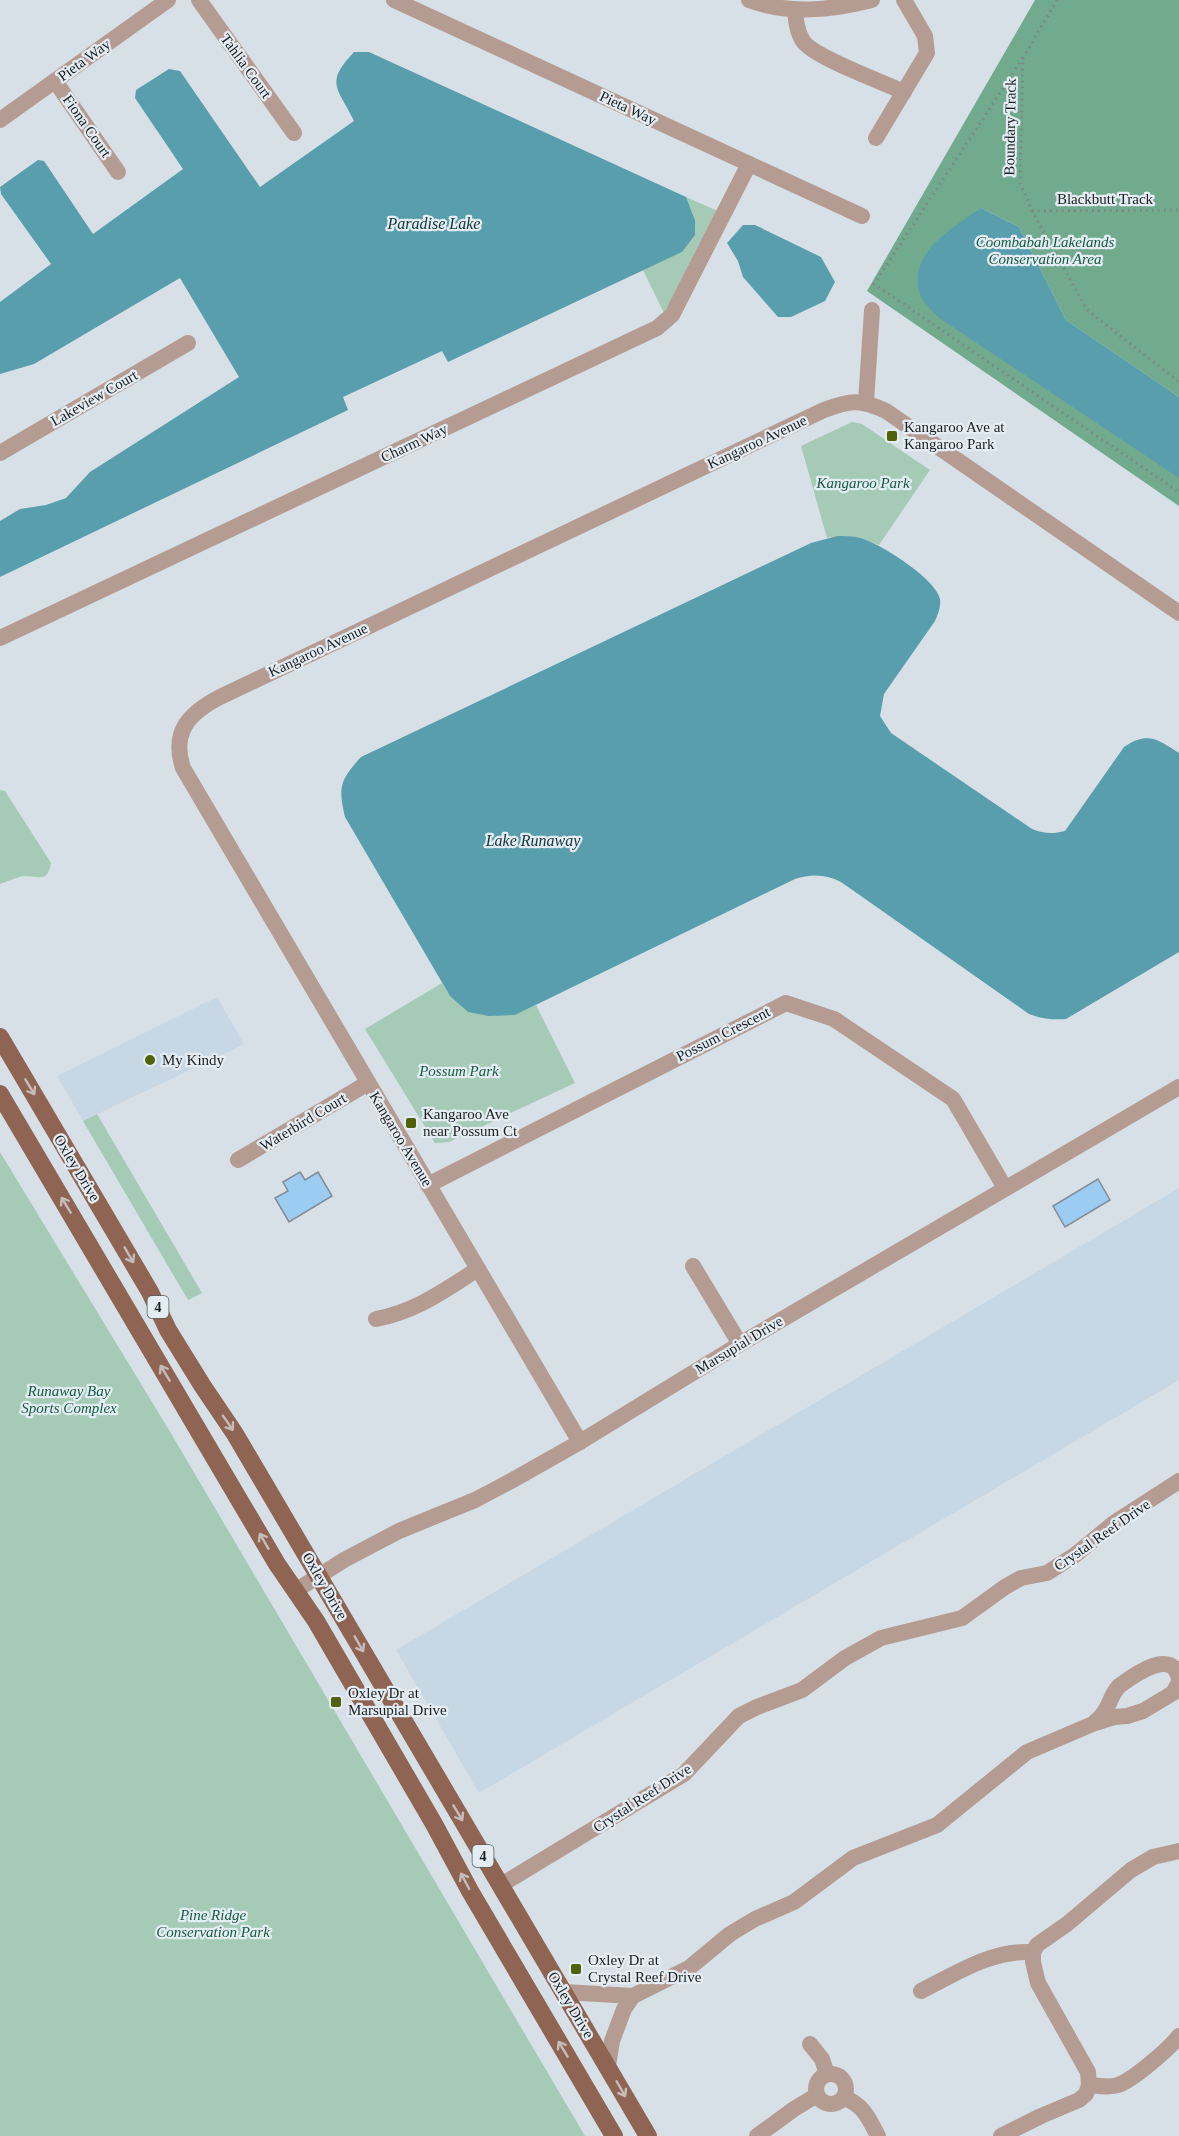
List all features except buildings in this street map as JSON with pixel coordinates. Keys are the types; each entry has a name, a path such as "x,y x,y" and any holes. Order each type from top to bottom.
{"main road":[{"name":"Oxley Drive","path":"0,1037 150,1292 168,1330 235,1434 648,2136"},
{"name":"Oxley Drive","path":"0,1094 295,1591 328,1642 438,1831 470,1891 614,2136"}],"street":[{"name":"Pieta Way","path":"0,120 168,0"},
{"name":"Tahlia Court","path":"199,0 294,133"},
{"name":"Pieta Way","path":"394,0 862,216"},
{"path":"749,0 795,10 844,7 872,0"},
{"path":"876,138 927,53 925,36 904,0"},
{"path":"795,10 798,30 804,44 817,54 904,92"},
{"name":"Fiona Court","path":"55,81 118,172"},
{"name":"Charm Way","path":"0,638 657,328 672,315 749,164"},
{"path":"872,310 866,402 899,420 1179,613"},
{"name":"Lakeview Court","path":"0,453 188,343"},
{"name":"Kangaroo Avenue","path":"580,1442 183,768 179,757 179,746 186,721 220,696 824,410 854,401 866,402"},
{"name":"Possum Crescent","path":"428,1185 786,1003 834,1018 953,1099 1005,1188"},
{"name":"Waterbird Court","path":"238,1160 368,1083"},
{"name":"Marsupial Drive","path":"295,1591 399,1531 491,1492 580,1442 740,1344 1179,1087"},
{"path":"693,1266 740,1344"},
{"path":"376,1319 396,1315 418,1306 478,1269"},
{"name":"Crystal Reef Drive","path":"501,1885 684,1774 739,1716 802,1690 845,1659 882,1638 962,1618 1021,1578 1047,1574 1075,1556 1114,1523 1179,1481"},
{"path":"608,2067 612,2041 624,2008 633,1996 689,1968 730,1934 755,1919 794,1902 853,1858 937,1825 1028,1752 1113,1716 1127,1716 1143,1711 1173,1693 1179,1680 1175,1670 1170,1666 1155,1665 1119,1686 1104,1715 1095,1723"},
{"path":"1001,2136 1078,2100 1086,2094 1089,2085 1088,2072 1038,1983 1033,1952 1037,1946 1131,1870 1153,1857 1179,1851"},
{"path":"921,1991 992,1956 1012,1951 1033,1952"},
{"path":"564,1992 633,1996"},
{"path":"1089,2085 1106,2087 1128,2080 1179,2036"},
{"path":"810,2044 822,2059 826,2074"},
{"path":"826,2074 839,2076 844,2080 846,2092 844,2098 839,2102 829,2105 819,2100 817,2095 817,2082 826,2074"},
{"path":"757,2136 817,2095"},
{"path":"844,2098 855,2102 865,2111 878,2136"}],"path":[{"name":"Boundary Track","path":"1057,0 1023,58 1020,183 1032,211 1087,310 1179,382"},
{"path":"1023,58 874,284 1179,492"},
{"name":"Blackbutt Track","path":"1032,211 1179,210"}],"shaded area":[{"name":"My Kindy","path":"217,997 244,1044 83,1121 57,1076"},
{"path":"1179,1188 1179,1380 479,1793 396,1650"}],"green space":[{"name":"Coombabah Lakelands Conservation Area","path":"1035,0 1179,0 1179,397 1066,320 1019,227 981,208 1147,456 1179,477 1179,506 867,291"},
{"path":"686,197 718,211 664,313 643,270 682,252 695,220"},
{"name":"Kangaroo Park","path":"852,422 862,424 930,470 879,545 853,537 827,538 801,446"},
{"path":"0,790 5,791 51,863 45,876 18,877 0,884"},
{"name":"Possum Park","path":"442,983 450,996 515,1015 536,1005 575,1083 449,1142 435,1143 365,1029"},
{"path":"97,1114 202,1293 188,1300 83,1121"},
{"name":"Pine Ridge Conservation Park","path":"0,1152 169,1430 585,2136 0,2136"}],"water":[{"name":"Paradise Lake","path":"354,52 369,52 686,197 695,220 695,235 682,252 448,362 442,351 343,397 348,410 0,577 0,521 20,509 46,505 66,498 90,472 239,377 180,278 34,364 0,374 0,302 51,264 1,194 0,187 38,160 44,161 93,234 183,169 135,98 136,90 169,69 180,71 260,187 354,121 339,93 337,79 339,72"},
{"path":"981,208 1019,227 1066,320 1179,397 1179,478 938,317 925,303 918,286 918,273 922,261 938,240"},
{"path":"743,225 755,225 821,257 835,282 825,301 791,317 778,317 743,277 738,261 727,243"},
{"name":"Lake Runaway","path":"837,536 860,538 893,554 929,582 940,599 940,608 935,621 884,694 880,716 891,733 1032,829 1048,833 1065,831 1124,747 1132,742 1139,739 1152,739 1179,753 1179,952 1066,1019 1043,1018 1029,1014 841,882 824,876 807,876 795,879 515,1015 489,1016 468,1012 450,996 345,817 342,784 354,765 361,757 811,543"}],"place":[{"name":"Kangaroo Ave at Kangaroo Park","path":"892,436"},
{"name":"My Kindy","path":"150,1060"},
{"name":"Kangaroo Ave near Possum Ct","path":"411,1123"},
{"name":"Oxley Dr at Marsupial Drive","path":"336,1702"},
{"name":"Oxley Dr at Crystal Reef Drive","path":"576,1969"}],"park label":[{"name":"Runaway Bay Sports Complex","path":"69,1400"}]}
